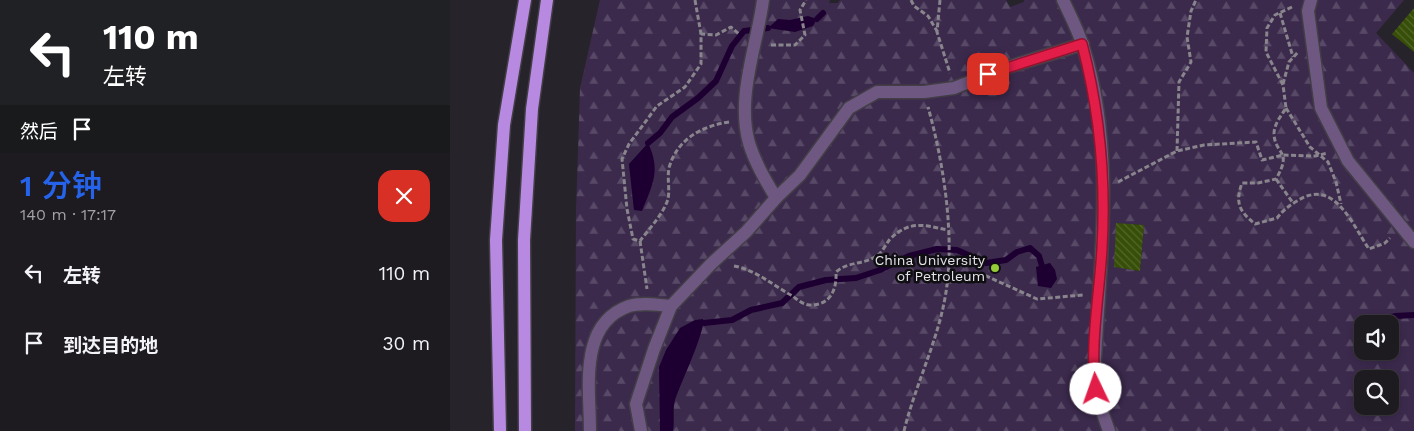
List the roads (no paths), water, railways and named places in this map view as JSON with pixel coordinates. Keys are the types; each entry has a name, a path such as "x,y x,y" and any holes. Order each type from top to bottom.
{"main road":[{"path":"500,431 496,240 504,125 526,0"},
{"path":"525,431 524,240 532,108 547,0"}],"lane":[{"path":"763,0 746,97 745,120 749,143 776,198"},
{"path":"1064,0 1082,44 1092,81 1100,127 1105,190 1094,378 1098,400 1109,431"},
{"path":"1309,6 1321,108 1348,160 1414,242"},
{"path":"640,431 636,404 671,306 712,263 746,232 800,174 849,108 877,92 924,92 954,88 1005,68 1082,44"},
{"path":"590,431 590,360 597,334 603,323 614,314 631,306 649,304 671,306"}],"waterway":[{"path":"817,19 823,13"},
{"path":"648,143 660,133 672,117 698,98 716,81 732,46 744,31 768,28"},
{"path":"704,323 732,320 751,310 782,303 799,287 826,280 856,278 880,270 909,256 937,249 957,250 986,263 1006,260 1017,252 1030,248 1039,256 1042,266"},
{"path":"1399,316 1414,315"}],"place":[{"name":"China University of Petroleum","path":"995,268"}]}
